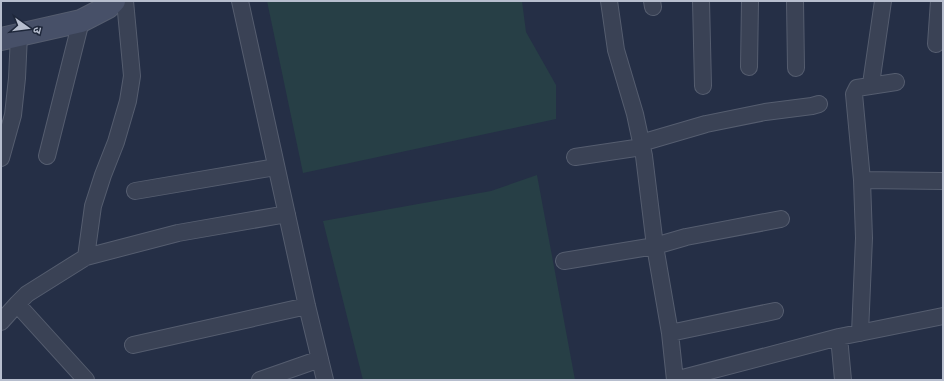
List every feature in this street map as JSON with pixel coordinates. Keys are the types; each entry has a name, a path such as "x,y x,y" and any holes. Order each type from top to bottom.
{"street":[{"path":"1,158 13,116 17,78 10,37 81,21 108,7 114,1"},
{"path":"86,257 93,206 116,142 128,101 132,76 125,1"},
{"path":"240,1 307,306 325,380"},
{"path":"609,1 616,50 635,114 644,156 655,246 670,334 675,380 839,337 943,316"},
{"path":"701,1 702,86"},
{"path":"749,67 750,1"},
{"path":"795,1 796,68"},
{"path":"870,86 883,1"},
{"path":"936,44 939,1"},
{"path":"47,156 81,21"},
{"path":"860,332 864,238 862,180 854,94 857,88 896,82"},
{"path":"575,157 641,145 706,124 765,112 819,104"},
{"path":"135,191 276,167"},
{"path":"862,180 943,181"},
{"path":"1,322 27,294 86,257 178,234 287,214"},
{"path":"564,261 655,246 686,237 781,219"},
{"path":"17,304 86,380"},
{"path":"133,345 307,306"},
{"path":"670,334 775,311"},
{"path":"839,337 843,380"},
{"path":"260,380 320,359"}],"shaded area":[{"path":"267,1 522,1 526,32 556,85 556,119 303,173"},
{"path":"537,175 575,380 363,380 323,221 491,191"}]}
